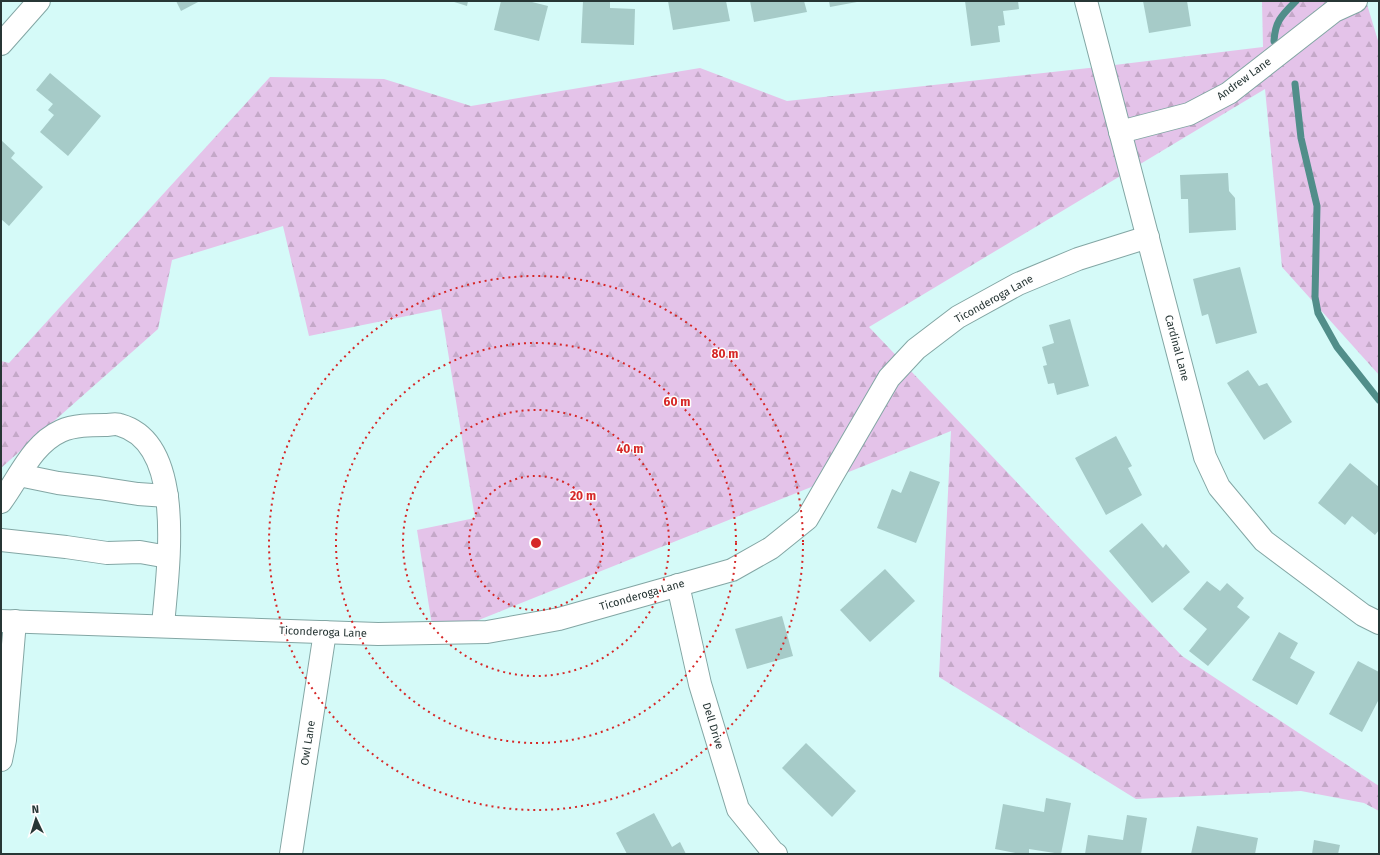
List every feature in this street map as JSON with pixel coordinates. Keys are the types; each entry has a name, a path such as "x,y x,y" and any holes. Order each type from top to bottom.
{"street":[{"path":"1,44 39,1"},
{"name":"Cardinal Lane","path":"1086,1 1205,457 1219,487 1264,541 1363,615 1379,623"},
{"name":"Andrew Lane","path":"1120,132 1189,114 1228,93 1334,11 1356,1"},
{"name":"Ticonderoga Lane","path":"8,621 378,634 487,632 559,619 732,570 771,548 807,519 889,378 916,349 958,318 1018,284 1078,259 1148,237"},
{"path":"1,502 38,447 61,431 84,425 120,424 140,435 151,447 159,462 166,485 169,518 163,626"},
{"path":"19,475 58,483 138,494 167,496"},
{"path":"1,540 66,546 107,553 140,552 168,557"},
{"name":"Dell Drive","path":"678,585 700,684 738,809 776,854"},
{"path":"1,760 5,740 8,621"},
{"name":"Owl Lane","path":"291,854 325,632"}],"green space":[{"path":"1262,1 1366,1 1379,44 1379,375 1282,267 1265,89 869,327 1182,656 1379,786 1379,811 1364,803 1301,791 1136,799 939,677 951,431 434,638 417,530 475,518 441,309 309,336 283,226 172,260 158,329 1,468 1,361 9,363 270,77 384,79 471,106 700,68 787,101 1098,67 1263,47"}],"building":[{"path":"176,1 200,1 181,11"},
{"path":"451,1 468,1 467,6"},
{"path":"501,1 528,1 548,6 539,41 494,30"},
{"path":"583,1 610,1 610,8 635,9 634,45 581,43"},
{"path":"668,1 726,1 730,21 673,30"},
{"path":"750,1 804,1 807,12 754,22"},
{"path":"829,1 857,1 857,2 830,7"},
{"path":"965,1 1018,1 1019,9 1003,11 1005,25 998,26 1000,42 971,46"},
{"path":"1143,1 1187,1 1191,26 1149,33"},
{"path":"50,73 101,116 68,156 40,132 54,115 48,110 53,104 36,90"},
{"path":"1,140 15,153 11,158 43,187 9,226 1,219"},
{"path":"1228,173 1229,191 1235,198 1236,230 1189,233 1188,199 1181,199 1180,175"},
{"path":"1240,267 1257,333 1216,344 1208,314 1202,316 1193,279"},
{"path":"1070,319 1089,386 1057,395 1054,383 1048,384 1043,366 1047,365 1042,347 1054,343 1049,325"},
{"path":"1248,370 1259,386 1267,383 1292,422 1264,440 1227,383"},
{"path":"1116,436 1132,466 1128,468 1142,495 1106,515 1075,458"},
{"path":"1350,463 1379,487 1379,530 1375,535 1352,516 1345,525 1318,503"},
{"path":"910,471 940,482 916,543 877,528 892,489 901,493"},
{"path":"1142,523 1163,548 1166,544 1190,572 1152,603 1109,551"},
{"path":"885,569 915,601 870,642 840,610"},
{"path":"1207,581 1220,591 1227,583 1244,598 1237,607 1250,617 1208,666 1189,651 1207,629 1183,609"},
{"path":"782,616 793,656 747,669 735,629"},
{"path":"1279,632 1298,643 1290,658 1315,672 1297,705 1252,680"},
{"path":"1358,661 1379,672 1379,699 1362,732 1329,714"},
{"path":"806,743 856,791 832,817 782,768"},
{"path":"1046,798 1071,803 1061,854 1029,849 1029,854 1020,854 995,849 1003,804 1044,812"},
{"path":"654,813 672,847 680,842 686,854 627,854 616,833"},
{"path":"1127,815 1147,818 1141,854 1085,854 1088,835 1123,840"},
{"path":"1197,826 1258,838 1255,854 1191,854"},
{"path":"1314,840 1340,845 1338,854 1312,854"}],"waterway":[{"path":"1274,41 1276,28 1280,19 1296,1"},
{"path":"1295,84 1301,138 1317,206 1315,297 1318,313 1337,347 1379,400"}]}
